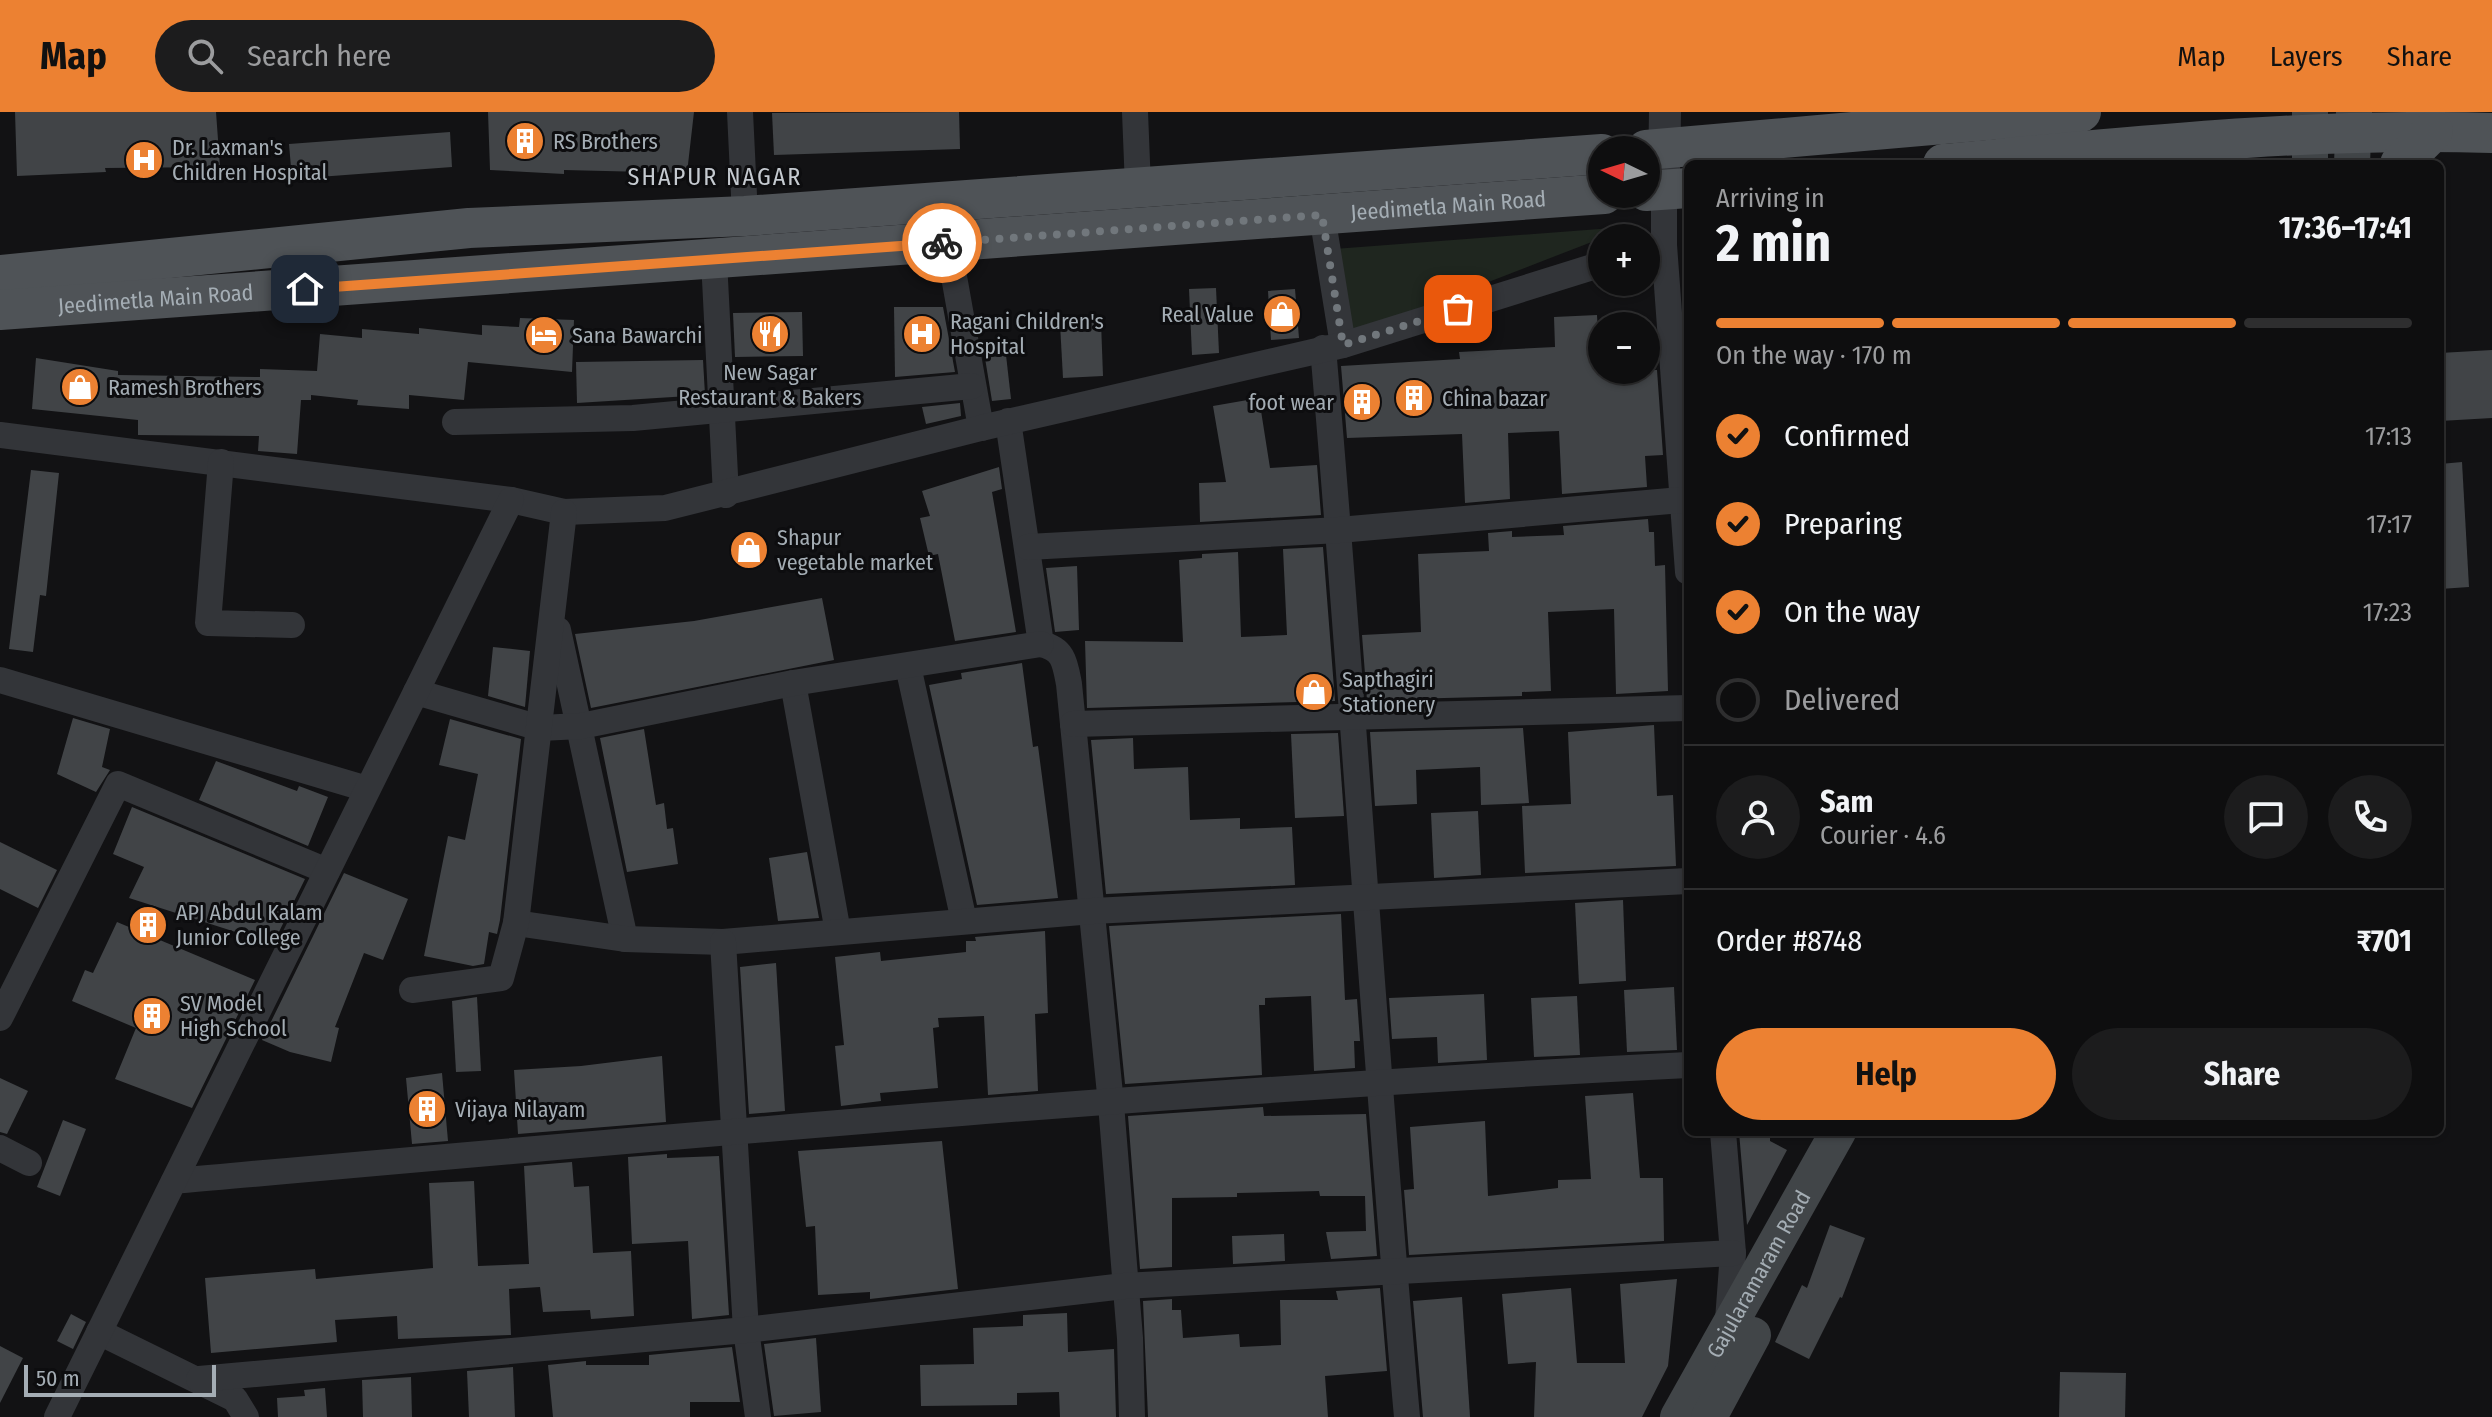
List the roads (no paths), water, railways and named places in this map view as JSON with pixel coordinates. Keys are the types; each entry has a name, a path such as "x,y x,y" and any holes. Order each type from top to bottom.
{"main road":[{"path":"1660,137 1910,128 2081,112"},
{"path":"1910,128 1964,142 2304,130 2354,135 2433,131 2492,133"},
{"path":"1985,160 2304,130"},
{"path":"2404,160 2433,131"},
{"name":"Jeedimetla Main Road","path":"0,275 469,228 745,216 1588,155"},
{"name":"Jeedimetla Main Road","path":"0,310 1588,195"},
{"path":"545,225 548,272"},
{"name":"Gajularamaram Road","path":"1678,1417 1836,1136"},
{"name":"Gajularamaram Road","path":"1709,1417 1859,1136"}],"street":[{"path":"740,112 745,216"},
{"path":"1135,112 1138,187"},
{"path":"1660,150 1666,189 1666,246 1683,464 1681,500 1684,531"},
{"path":"1322,215 1333,346 1339,530 1377,1081 1407,1417"},
{"path":"948,243 981,428"},
{"path":"714,260 726,495"},
{"path":"0,435 511,500 564,512 665,508 1008,421 1333,346 1588,268"},
{"path":"455,422 633,418 972,386"},
{"path":"1008,421 1041,644"},
{"path":"221,462 208,623 292,625"},
{"path":"57,1417 511,500"},
{"path":"1028,547 1339,530 1681,500"},
{"path":"412,990 501,978 516,923 564,512"},
{"path":"554,613 625,939"},
{"path":"416,692 540,728 581,726 793,683 1041,644 1055,647 1064,658 1093,911 1111,1104 1132,1417"},
{"path":"908,666 964,921"},
{"path":"0,680 367,789"},
{"path":"793,683 838,932"},
{"path":"1073,724 1684,708"},
{"path":"0,1018 118,784 327,871"},
{"path":"516,923 625,939 723,942 1093,911 1684,881"},
{"path":"723,942 746,1330 758,1417"},
{"path":"174,1181 736,1131 1377,1081 1684,1065"},
{"path":"1723,1136 1733,1253 1727,1332 1730,1417"},
{"path":"0,1148 29,1163"},
{"path":"199,1379 746,1330 1124,1286 1394,1274 1733,1253"},
{"path":"99,1332 235,1399 246,1417"}],"place":[{"name":"RS Brothers","path":"525,141"},
{"name":"Dr. Laxman's Children Hospital","path":"144,160"},
{"name":"Real Value","path":"1282,314"},
{"name":"New Sagar Restaurant & Bakers","path":"770,334"},
{"name":"Ragani Children's Hospital","path":"922,334"},
{"name":"Sana Bawarchi","path":"544,335"},
{"name":"Ramesh Brothers","path":"80,387"},
{"name":"China bazar","path":"1414,398"},
{"name":"foot wear","path":"1362,402"},
{"name":"Shapur vegetable market","path":"749,550"},
{"name":"Sapthagiri Stationery","path":"1314,692"},
{"name":"APJ Abdul Kalam Junior College","path":"148,925"},
{"name":"SV Model High School","path":"152,1016"},
{"name":"Vijaya Nilayam","path":"427,1109"}],"district":[{"name":"SHAPUR NAGAR","path":"715,177"}]}
